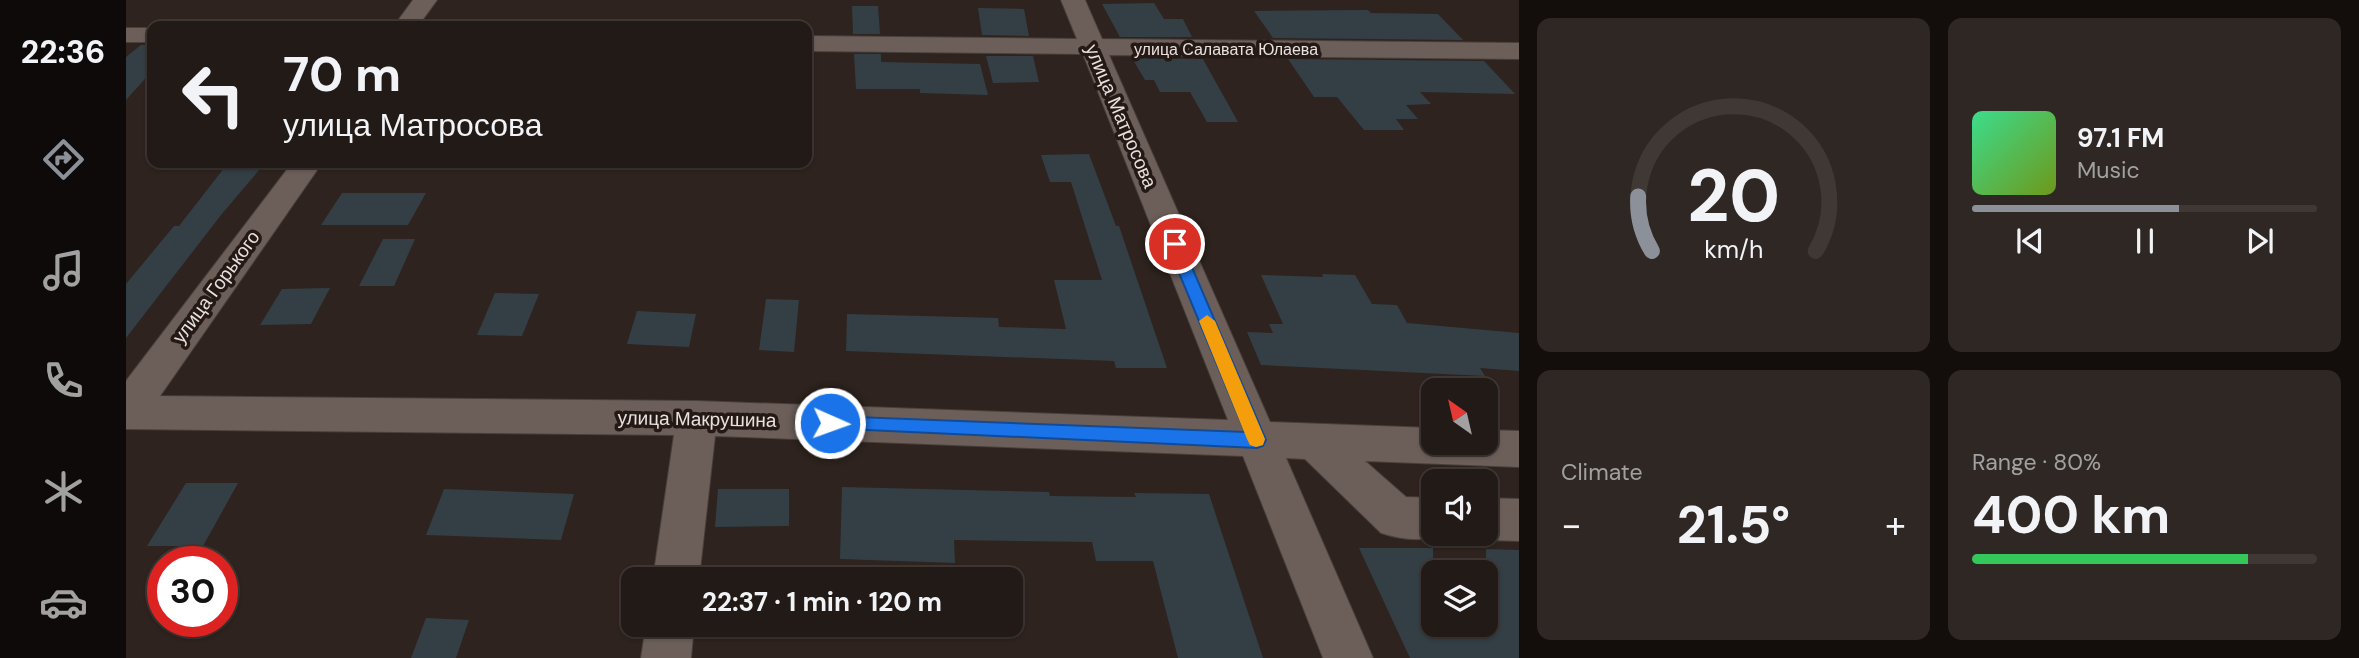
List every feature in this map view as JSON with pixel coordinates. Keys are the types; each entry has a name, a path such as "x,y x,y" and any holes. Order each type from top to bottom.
{"street":[{"path":"410,21 425,0"},
{"name":"улица Матросова","path":"1073,0 1348,658"},
{"path":"126,35 147,35"},
{"name":"улица Салавата Юлаева","path":"812,44 1519,51"},
{"name":"улица Горького","path":"126,412 303,168"},
{"name":"улица Макрушина","path":"126,412 697,418 1519,449"},
{"path":"678,567 697,418"},
{"path":"1317,443 1397,517 1421,518"},
{"path":"1498,519 1519,520"},
{"path":"666,658 669,637"}],"building":[{"path":"1154,3 1164,19 1183,19 1192,37 1120,37 1102,4"},
{"path":"852,6 878,6 880,34 853,34"},
{"path":"978,8 1024,9 1029,36 982,35"},
{"path":"1368,10 1371,13 1438,14 1463,40 1273,38 1254,11"},
{"path":"141,45 147,45 147,77 126,100 126,57"},
{"path":"854,54 881,54 881,62 980,64 988,95 920,93 920,89 856,89"},
{"path":"986,56 1033,56 1039,82 993,83"},
{"path":"1132,58 1203,59 1238,122 1207,122 1190,92 1160,92 1154,80 1145,80"},
{"path":"1288,59 1484,61 1515,94 1420,92 1431,104 1406,105 1418,119 1396,119 1404,130 1364,130 1337,97 1314,97"},
{"path":"1089,154 1116,226 1119,226 1167,368 1116,368 1114,361 846,351 847,314 998,318 999,327 1066,329 1054,280 1102,280 1071,182 1050,182 1041,155"},
{"path":"224,168 261,168 126,338 126,284 174,226 179,226"},
{"path":"342,193 426,193 408,225 321,225"},
{"path":"383,239 415,239 394,286 359,286"},
{"path":"1322,274 1355,275 1372,304 1397,305 1407,323 1519,333 1519,371 1480,368 1485,376 1261,365 1247,332 1273,333 1269,324 1283,324 1261,275 1323,277"},
{"path":"330,288 311,324 260,325 282,289"},
{"path":"495,293 539,294 522,336 477,335"},
{"path":"766,299 799,300 794,352 759,350"},
{"path":"637,311 696,314 689,347 627,344"},
{"path":"186,483 238,483 203,546 147,546"},
{"path":"842,487 1049,492 1050,496 1209,494 1263,658 1178,658 1153,561 1096,561 1092,542 954,540 955,563 840,559"},
{"path":"444,489 574,494 561,540 426,535"},
{"path":"718,489 789,489 789,526 715,527"},
{"path":"1359,548 1433,548 1433,560 1421,560 1421,637 1498,637 1498,560 1486,560 1486,549 1519,550 1519,658 1410,658"},
{"path":"426,618 469,620 456,658 411,658"}],"slow traffic":[{"path":"1207,321 1256,439"}],"route":[{"path":"830,423 1257,440 1175,244"}]}
